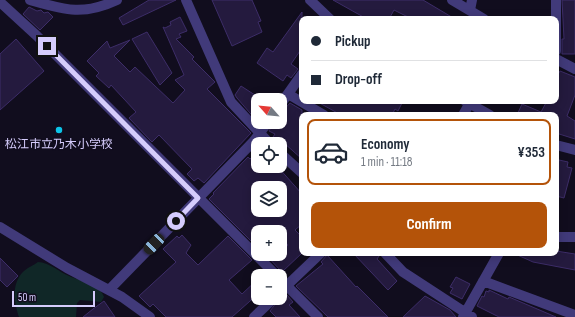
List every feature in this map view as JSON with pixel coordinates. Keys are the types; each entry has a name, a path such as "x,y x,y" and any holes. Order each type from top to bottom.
{"street":[{"path":"30,0 73,10 92,4 117,0"},
{"path":"186,0 231,102 263,137"},
{"path":"310,0 327,16"},
{"path":"452,0 479,16"},
{"path":"470,10 472,0"},
{"path":"556,0 556,16"},
{"path":"0,2 36,35 270,269"},
{"path":"559,61 575,69"},
{"path":"299,78 288,94 299,100"},
{"path":"305,104 319,112"},
{"path":"471,104 485,112"},
{"path":"109,290 263,129"},
{"path":"559,146 575,150"},
{"path":"287,159 299,170"},
{"path":"0,227 67,268 135,305 150,317"},
{"path":"559,237 575,237"},
{"path":"287,282 317,256"},
{"path":"388,256 403,272 467,316 483,281 497,256"},
{"path":"483,281 575,315"},
{"path":"287,290 318,317"},
{"path":"254,317 267,305"}],"green space":[{"path":"38,262 50,265 69,276 94,286 102,293 104,297 101,302 80,300 77,303 76,317 19,317 15,299 15,287 17,281 27,268"}],"building":[{"path":"149,0 176,0 123,25 119,18"},
{"path":"212,0 252,0 261,21 258,22 262,32 232,46"},
{"path":"333,0 423,0 450,16 406,16 394,10 391,16 362,16"},
{"path":"562,0 575,0 575,54 562,54 562,39 564,39"},
{"path":"29,7 37,11 41,10 44,13 48,12 53,17 40,30 23,14"},
{"path":"299,16 299,52 291,64 298,69 291,78 287,75 283,81 257,63 267,48 273,52"},
{"path":"180,17 187,31 179,34 181,37 176,39 194,57 192,59 215,82 207,89 251,133 204,183 198,178 194,181 187,174 192,169 159,135 152,142 150,140 129,118 136,112 111,85 109,88 96,76 99,73 87,61 107,41 110,48 130,40 114,56 130,72 135,67 173,103 185,90 175,80 184,75 163,27 165,28 171,25 170,22"},
{"path":"147,32 172,73 160,85 132,39"},
{"path":"16,39 44,71 0,110 0,54"},
{"path":"560,71 575,77 575,95 567,116 575,121 575,139 559,134 559,112 541,112 545,104 559,104"},
{"path":"241,86 252,93 251,114 237,98 235,95"},
{"path":"290,103 302,110 302,112 299,112 299,156 287,146 287,137 273,137 275,134 269,131 270,129 287,129 287,106"},
{"path":"321,104 402,104 398,111 395,109 394,112 336,112"},
{"path":"522,104 541,112 518,112"},
{"path":"248,157 250,159 251,158 251,173 283,173 299,191 299,227 295,230 299,234 299,256 285,269 279,269 272,261 287,261 287,225 251,225 251,241 209,199 214,194 213,193"},
{"path":"559,160 568,162 567,167 572,168 564,198 559,197"},
{"path":"182,235 191,245 186,253 198,265 228,236 251,259 251,261 229,280 242,294 251,286 251,300 232,317 166,317 153,304 150,307 139,296 176,262 163,249 177,236 179,238"},
{"path":"559,251 575,254 575,270 533,262 520,256 559,256"},
{"path":"328,256 356,287 357,286 388,317 328,317 296,286 323,264 321,262"},
{"path":"356,256 379,256 377,259 397,281 388,290"},
{"path":"0,258 18,276 7,287 0,280"},
{"path":"456,277 470,284 462,299 450,293 453,288 450,287"},
{"path":"489,290 508,299 509,297 556,317 499,317 477,306 482,296 484,297 486,291 489,292"},
{"path":"287,295 293,302 289,305 300,317 276,317 270,311 275,305 287,305"},
{"path":"425,296 450,310 456,317 403,317"},
{"path":"104,301 115,317 83,317 93,309"}],"place":[{"name":"松江市立乃木小学校","path":"59,130"}],"route":[{"path":"47,46 198,198 176,221"}]}
